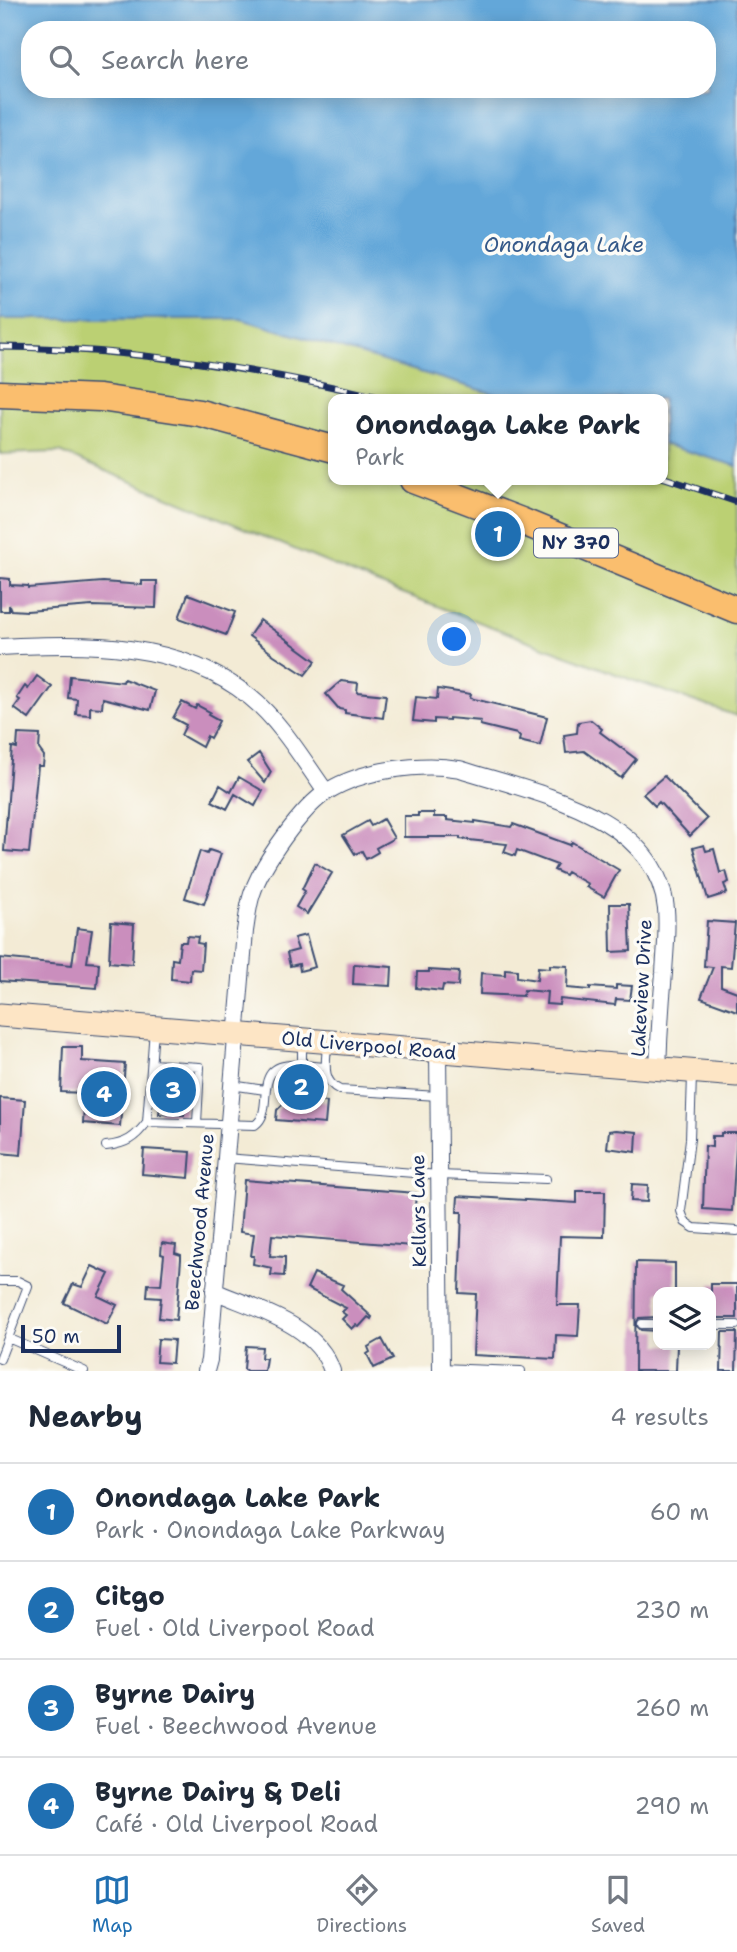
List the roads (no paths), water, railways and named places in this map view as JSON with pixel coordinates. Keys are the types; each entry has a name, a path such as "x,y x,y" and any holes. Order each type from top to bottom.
{"main road":[{"path":"0,394 100,398 200,413 328,447"},
{"name":"NY 370","path":"426,485 737,610"},
{"name":"Old Liverpool Road","path":"0,1015 737,1075"}],"street":[{"path":"0,647 97,645 140,650 196,666 227,681 252,698 279,727 326,792"},
{"name":"Lakeview Drive","path":"236,1034 245,931 252,895 266,861 290,830 326,792 342,784 393,770 445,766 571,805 620,830 644,854 660,881 666,908 667,933 658,1069"},
{"name":"Beechwood Avenue","path":"206,1371 236,1034"},
{"name":"Kellars Lane","path":"438,1050 441,1370"},
{"path":"214,1292 289,1323 316,1344 332,1371"}],"lane":[{"path":"106,1146 120,1145 134,1139 148,1122 154,1027"},
{"path":"302,1039 302,1065"},
{"path":"327,1042 325,1068 327,1081 332,1087 340,1090 438,1096"},
{"path":"152,1064 200,1067 197,1123"},
{"path":"148,1122 255,1125 262,1116 268,1078 274,1071 283,1065 325,1068"},
{"path":"692,1072 690,1139 681,1211 685,1222 694,1228 737,1231"},
{"path":"151,1079 161,1080"},
{"path":"186,1081 199,1082"},
{"path":"231,1085 265,1090"},
{"path":"149,1098 160,1099"},
{"path":"185,1101 198,1102"},
{"path":"225,1158 439,1175 547,1179"},
{"path":"0,1281 18,1281 28,1286 0,1359"},
{"path":"642,1324 653,1324"},
{"path":"716,1325 737,1325"},
{"path":"8,1338 84,1371"},
{"path":"441,1370 521,1371"}],"water":[{"name":"Onondaga Lake","path":"0,0 737,0 737,466 668,445 668,394 494,394 241,319 0,319"}],"railway":[{"path":"0,347 98,351 195,362 291,378 364,394"},
{"path":"668,479 737,502"}],"place":[{"name":"Onondaga Lake Park","path":"498,534"},
{"name":"Citgo","path":"301,1087"},
{"name":"Byrne Dairy","path":"173,1090"},
{"name":"Byrne Dairy & Deli","path":"104,1094"}]}
